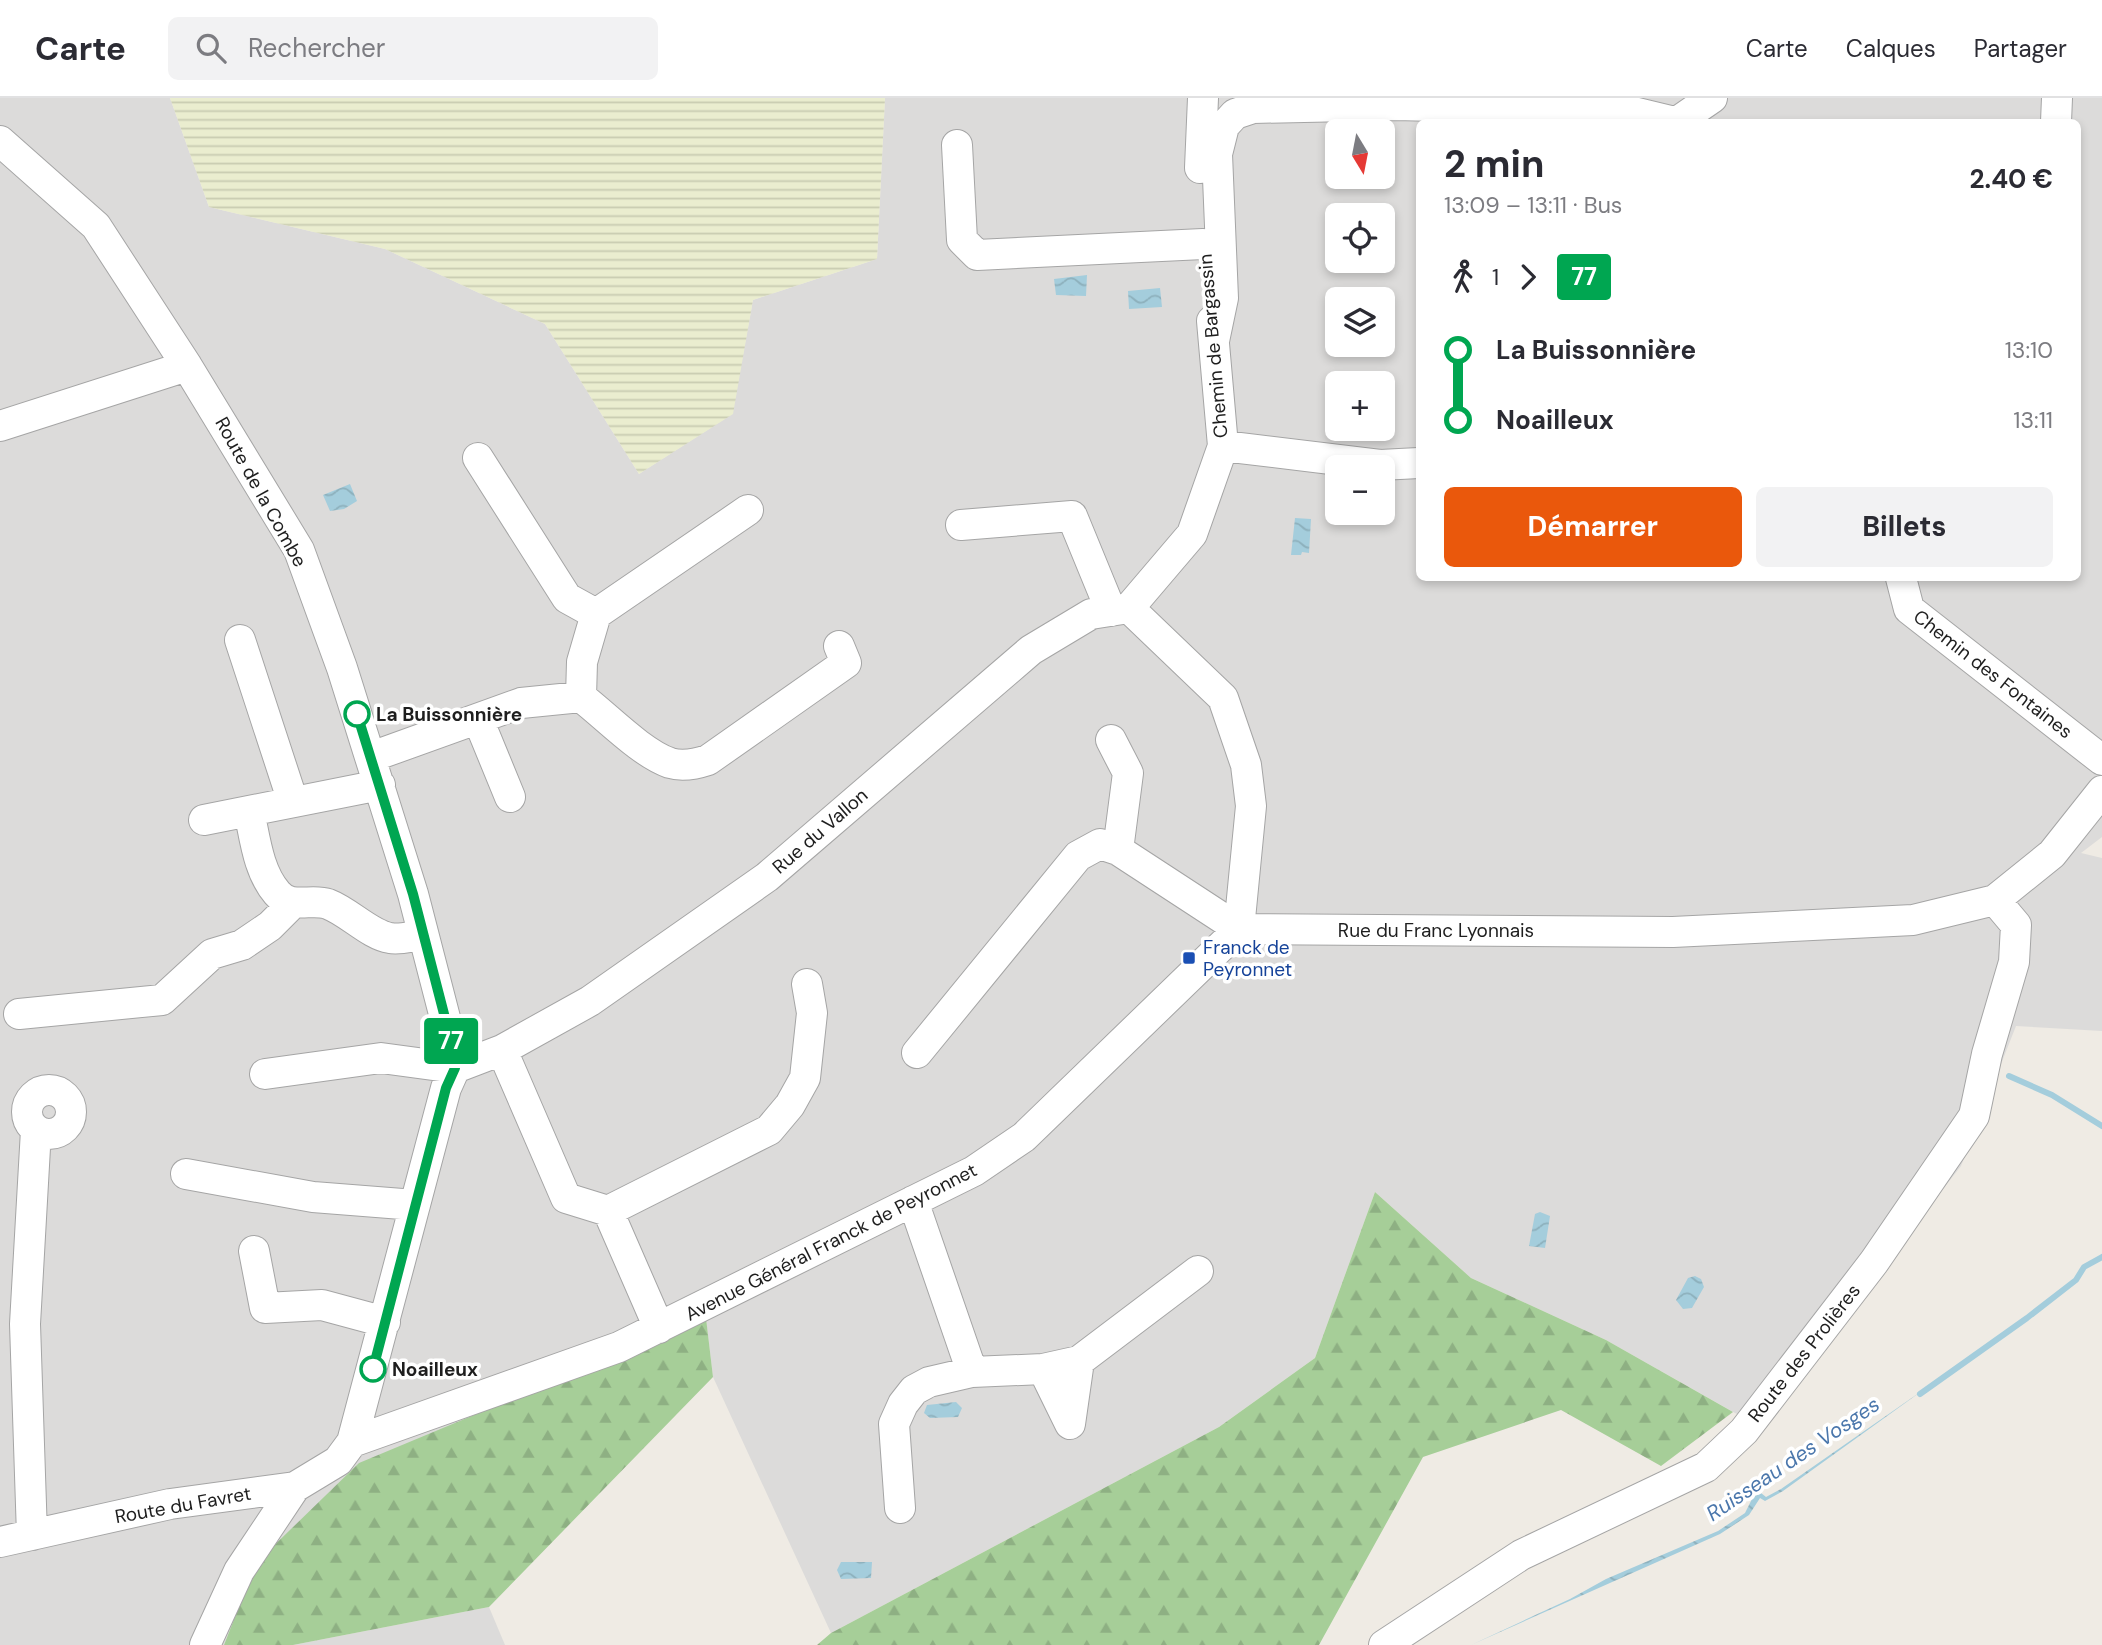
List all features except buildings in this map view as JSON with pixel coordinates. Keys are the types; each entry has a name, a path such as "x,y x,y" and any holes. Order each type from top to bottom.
{"street":[{"name":"Chemin de Bargassin","path":"1120,610 1192,534 1223,446 1198,201 1203,98"},
{"path":"1680,119 1712,98"},
{"path":"2056,119 2057,98"},
{"path":"1214,341 1223,298 1217,154 1224,126 1235,114 1254,108 1396,102 1539,103 1629,111 1663,119"},
{"name":"Route de la Combe","path":"0,141 96,226 187,366 299,550 375,771 423,934 451,1041 455,1068"},
{"path":"957,145 962,240 977,255 1203,244"},
{"path":"0,426 187,366"},
{"path":"1223,446 1380,465 1416,463"},
{"path":"478,458 567,598 596,614"},
{"path":"581,697 582,662 596,614 748,510"},
{"path":"917,1054 1078,856 1100,844 1118,850 1239,929 1251,807 1246,765 1223,698 1120,610 1072,516 961,525"},
{"name":"Chemin des Fontaines","path":"1902,581 1909,609 2102,760"},
{"name":"Rue du Vallon","path":"455,1068 502,1050 590,1001 767,877 1031,650 1091,614 1120,610"},
{"path":"240,640 293,802"},
{"path":"204,820 293,802 375,771 478,719 521,704 581,697 652,753 671,763 698,763 708,760 846,663 839,646"},
{"path":"478,719 510,797"},
{"path":"1111,740 1128,773 1118,850"},
{"path":"1995,900 2052,854 2102,791"},
{"path":"249,811 261,862 279,896 293,903 326,903 365,923 377,934 393,939 423,934"},
{"name":"Rue du Franc Lyonnais","path":"1239,929 1673,932 1913,920 1995,900"},
{"name":"Route des Prolières","path":"1384,1645 1521,1555 1706,1467 1744,1431 1874,1262 1974,1116 1987,1054 2014,962 2016,925 1995,900"},
{"path":"19,1014 162,1000 212,954 242,945 270,926 293,903"},
{"name":"Avenue Général Franck de Peyronnet","path":"352,1443 619,1347 974,1171 1024,1137 1239,929"},
{"path":"502,1050 566,1198 608,1211 769,1130 790,1105 805,1078 812,1013 807,984"},
{"path":"265,1074 381,1058 455,1068 446,1088 352,1443"},
{"path":"32,1535 25,1324 36,1130"},
{"path":"186,1174 313,1197 415,1205"},
{"path":"914,1201 972,1372"},
{"path":"608,1211 659,1328"},
{"path":"254,1251 265,1308 322,1305 385,1322"},
{"path":"900,1508 894,1423 903,1404 914,1390 929,1382 972,1372 1043,1369 1079,1361 1198,1271"},
{"path":"1043,1369 1070,1424 1079,1361"},
{"name":"Route du Favret","path":"0,1542 170,1504 295,1487 338,1461 352,1443"},
{"path":"205,1645 239,1571 295,1487"}],"shaded area":[{"path":"0,98 170,98 209,207 385,249 545,324 639,474 732,414 753,300 877,259 885,98 2102,98 2102,837 2081,853 2102,858 2102,1031 2016,1026 1961,1166 1758,1426 1606,1340 1471,1278 1375,1192 1315,1358 1219,1427 831,1633 713,1377 706,1319 257,1563 224,1645 0,1645"},
{"path":"489,1607 505,1645 293,1645"}],"green space":[{"path":"170,98 885,98 877,259 753,300 733,414 639,474 545,324 385,249 209,207"},
{"path":"1375,1192 1471,1278 1606,1340 1733,1412 1661,1466 1561,1410 1423,1457 1319,1645 817,1645 831,1633 1219,1427 1315,1358"},
{"path":"706,1318 713,1377 489,1607 293,1645 224,1645 256,1563 359,1463"}],"water":[{"path":"1087,275 1086,296 1056,295 1054,279"},
{"path":"1160,288 1162,307 1129,309 1128,291"},
{"path":"350,484 357,501 344,509 330,511 323,495"},
{"path":"1295,518 1311,519 1309,553 1291,555"},
{"path":"1540,1212 1550,1216 1545,1248 1529,1246 1535,1214"},
{"path":"1695,1276 1701,1279 1704,1287 1692,1308 1683,1309 1676,1300 1688,1278"},
{"path":"1926,1388 1783,1491 1765,1501 1760,1498 1749,1515 1720,1534 1471,1645 1570,1599 1606,1579 1718,1531 1745,1513 1753,1497 1761,1493 1766,1497 1781,1489"},
{"path":"956,1402 962,1408 958,1417 930,1418 924,1413 927,1405"},
{"path":"841,1562 872,1562 871,1578 841,1579 837,1570"}],"waterway":[{"path":"2009,1076 2052,1095 2102,1126"},
{"name":"Ruisseau des Vosges","path":"1920,1394 2027,1318 2076,1280 2084,1267 2102,1257"}],"bus line":[{"name":"77","path":"357,714 413,894 451,1041 455,1068 446,1088 373,1369"}],"place":[{"name":"La Buissonnière","path":"357,714"},
{"name":"Franck de Peyronnet","path":"1189,958"},
{"name":"Noailleux","path":"373,1369"}]}
